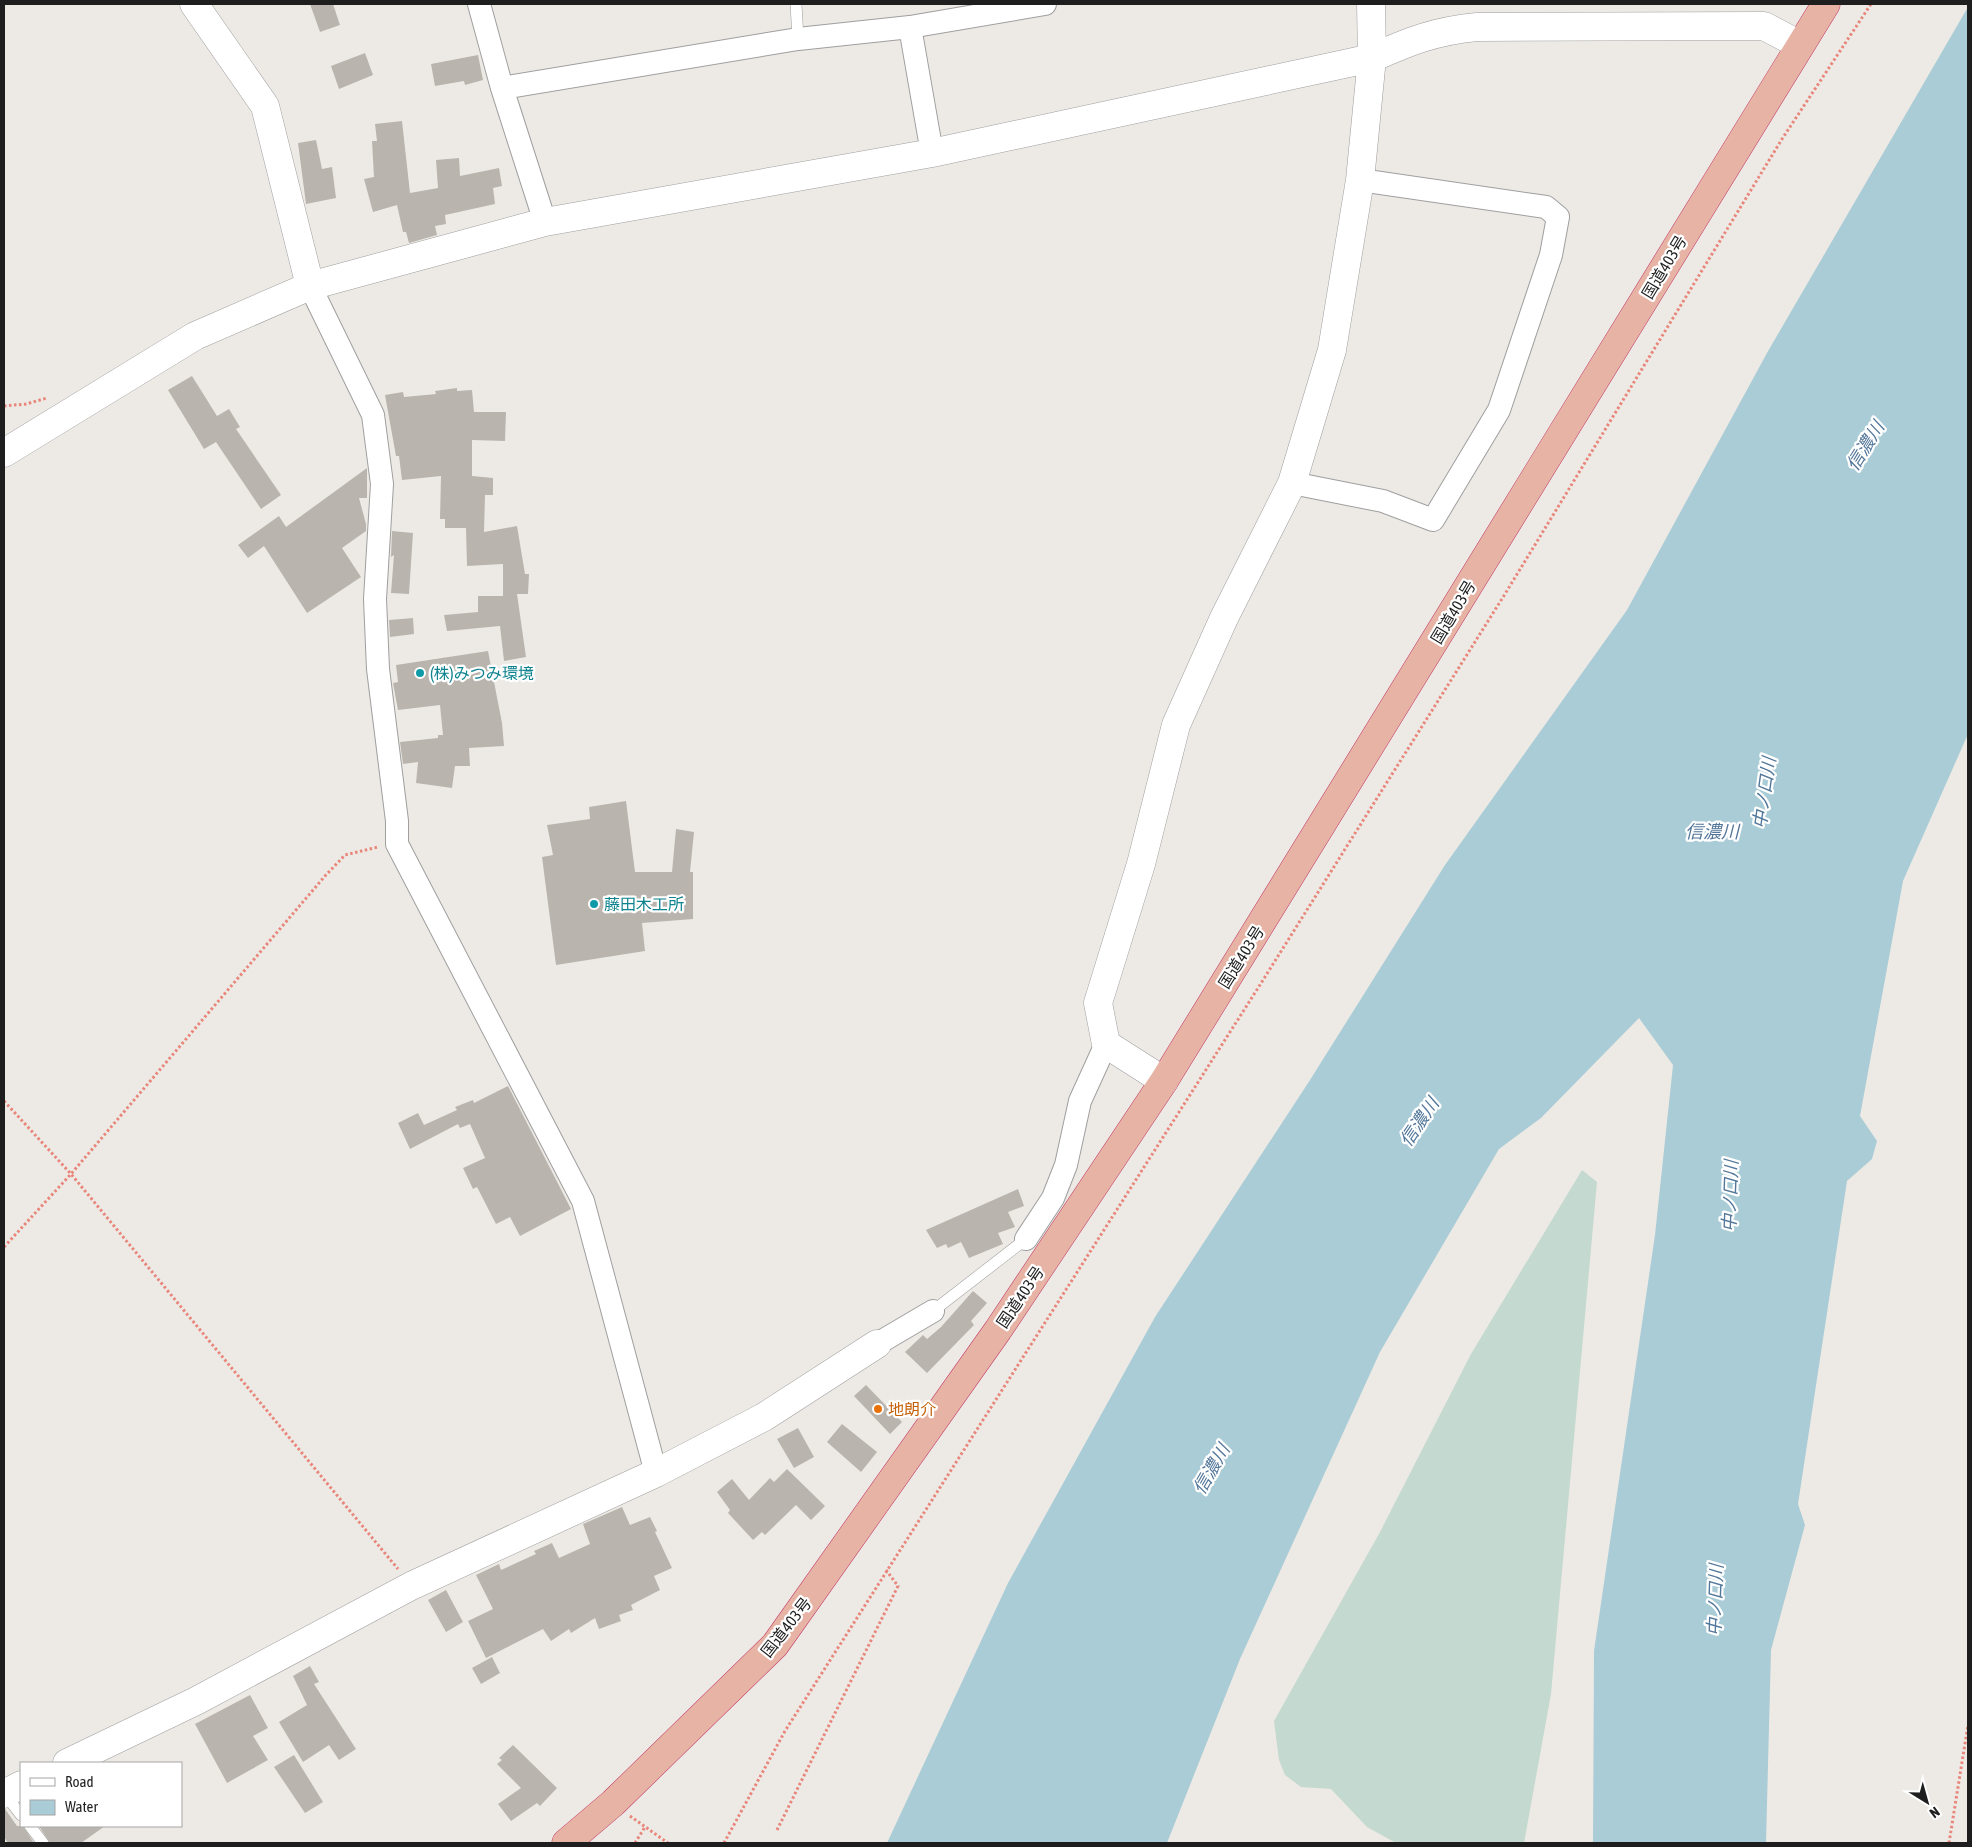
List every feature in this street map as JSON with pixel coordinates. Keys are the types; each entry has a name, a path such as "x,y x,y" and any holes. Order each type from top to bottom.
{"highway":[{"name":"国道403号","path":"566,1843 613,1804 775,1645 998,1330 1164,1081 1826,4"}],"street":[{"path":"194,4 265,106 310,286 373,415 382,484 375,599 378,669 397,821 397,844 583,1201 656,1473"},
{"path":"480,4 502,88 545,222"},
{"path":"502,88 798,39 910,27 1045,4"},
{"path":"1026,1239 1053,1198 1066,1165 1080,1101 1106,1044 1098,1003 1141,864 1176,725 1224,618 1292,483 1332,350 1360,180 1372,58 1371,4"},
{"path":"4,453 195,336 310,286 545,222 932,154 1372,58 1418,38 1445,30 1478,27 1764,26 1800,45"},
{"path":"910,27 932,154"},
{"path":"1292,483 1383,502 1433,520 1499,410 1551,255 1558,217 1546,208 1360,180"},
{"path":"1106,1044 1164,1081"},
{"path":"69,1762 196,1701 411,1586 656,1473 764,1417 877,1344 933,1312"},
{"path":"4,1794 20,1786"}],"lane":[{"path":"796,4 798,39"},
{"path":"933,1312 1026,1239"},
{"path":"4,1794 20,1814"},
{"path":"31,1827 43,1843"}],"path":[{"path":"724,1843 785,1731 1258,988 1505,594 1782,139 1871,4"},
{"path":"4,1247 71,1174 345,855 397,844"},
{"path":"4,1101 71,1174 411,1586"},
{"path":"777,1830 898,1586 886,1570"},
{"path":"1949,1843 1968,1725"},
{"path":"613,1804 668,1843"},
{"path":"635,1843 645,1827"}],"green space":[{"path":"1582,1170 1597,1182 1551,1694 1524,1843 1396,1843 1367,1827 1331,1789 1301,1787 1285,1775 1279,1760 1274,1721 1380,1532 1471,1354"}],"water":[{"name":"信濃川","path":"1968,7 1968,734 1903,881 1860,1116 1877,1141 1872,1159 1847,1181 1798,1504 1805,1525 1771,1650 1766,1843 1593,1843 1594,1651 1655,1235 1673,1065 1639,1018 1541,1118 1499,1149 1380,1352 1240,1659 1167,1843 887,1843 1008,1583 1155,1317 1310,1080 1445,865 1627,610 1767,353"}],"building":[{"path":"310,4 333,4 340,25 320,32"},
{"path":"365,53 373,75 339,89 331,66"},
{"path":"478,55 483,80 465,85 464,81 435,86 431,64"},
{"path":"402,121 410,193 438,188 436,160 459,158 460,176 499,168 502,186 493,188 495,204 445,215 446,224 435,226 437,235 409,243 406,232 403,232 397,205 373,212 364,179 374,177 372,141 377,141 375,124"},
{"path":"316,140 322,169 332,167 336,198 306,204 298,143"},
{"path":"192,376 217,416 229,409 240,427 236,429 281,495 261,509 216,442 204,449 168,390"},
{"path":"457,388 457,391 472,390 474,412 506,412 505,441 472,440 472,476 493,478 493,495 485,495 484,532 517,526 525,574 529,574 528,594 517,594 526,657 504,661 500,626 447,631 444,615 478,612 478,596 503,596 503,564 467,566 466,528 445,528 445,519 440,519 441,476 402,480 399,456 396,456 385,395 403,392 404,397 436,394 435,391"},
{"path":"367,468 367,498 359,498 366,531 342,548 361,577 307,613 264,546 248,558 238,545 279,516 286,527"},
{"path":"392,531 413,533 409,594 391,593 394,555 391,557"},
{"path":"413,618 414,634 390,637 389,620"},
{"path":"488,651 502,723 504,746 469,748 470,766 455,766 452,788 416,783 418,762 403,764 400,742 438,738 438,735 443,735 440,705 398,710 393,683 398,682 396,665"},
{"name":"藤田木工所","path":"626,801 635,872 672,872 676,829 694,832 690,872 693,872 693,919 642,923 645,951 556,965 542,857 553,855 547,825 590,819 589,807"},
{"path":"508,1086 571,1209 520,1236 510,1217 496,1224 477,1187 473,1189 463,1168 485,1158 470,1124 460,1128 458,1124 410,1149 398,1123 418,1113 424,1125 457,1110 455,1107 473,1100 474,1103"},
{"path":"1018,1189 1024,1206 1008,1212 1015,1227 998,1233 1003,1244 969,1258 961,1242 948,1248 946,1244 937,1248 926,1230"},
{"path":"973,1291 987,1303 971,1321 974,1325 927,1373 905,1352 923,1335 927,1339 941,1327"},
{"name":"地朗介","path":"866,1385 902,1422 890,1434 854,1396"},
{"path":"842,1424 877,1452 861,1472 827,1442"},
{"path":"798,1428 814,1457 794,1468 777,1439"},
{"path":"787,1469 825,1506 811,1520 796,1505 765,1535 762,1532 753,1540 728,1513 730,1510 717,1492 732,1479 749,1500 770,1478 774,1482"},
{"path":"622,1507 630,1525 650,1517 657,1531 655,1532 672,1568 654,1576 660,1590 631,1605 633,1610 619,1615 621,1621 599,1629 595,1618 571,1633 569,1629 551,1641 543,1629 486,1658 468,1621 493,1609 476,1575 499,1564 501,1570 536,1554 534,1551 552,1543 559,1558 590,1544 583,1524"},
{"path":"446,1590 463,1622 446,1632 428,1600"},
{"path":"492,1657 500,1673 481,1684 472,1668"},
{"path":"310,1666 319,1682 314,1684 356,1749 339,1760 329,1745 303,1762 279,1722 307,1705 293,1676"},
{"path":"250,1695 268,1728 253,1736 268,1760 227,1783 195,1724"},
{"path":"513,1745 557,1788 540,1806 537,1803 511,1821 498,1804 521,1788 497,1764 502,1760 499,1758"},
{"path":"294,1755 323,1802 305,1813 274,1767"},
{"path":"5,1809 17,1826 24,1827 34,1843 8,1843 4,1837"},
{"path":"40,1827 104,1827 81,1843 50,1843"}],"place":[{"name":"(株)みつみ環境","path":"420,673"},
{"name":"藤田木工所","path":"594,904"},
{"name":"地朗介","path":"878,1409"}],"water label":[{"name":"中ノ口川","path":"1764,793"},
{"name":"中ノ口川","path":"1730,1196"},
{"name":"中ノ口川","path":"1715,1600"}]}
